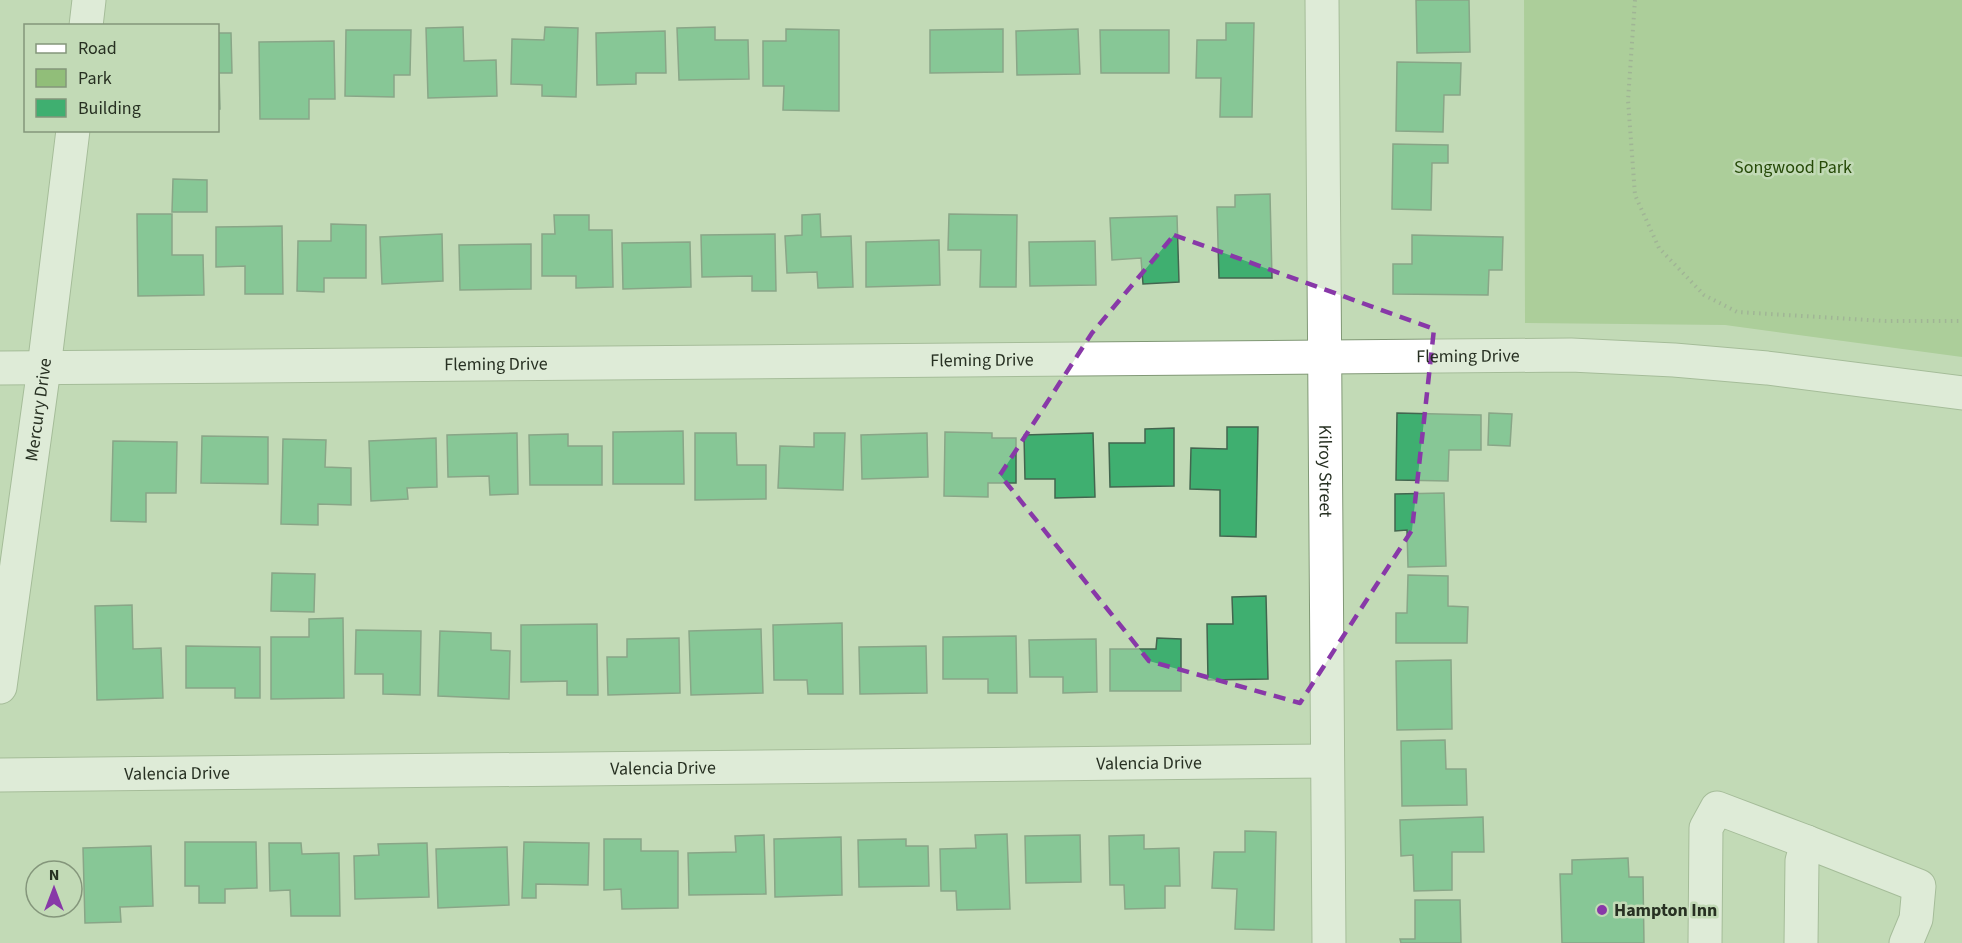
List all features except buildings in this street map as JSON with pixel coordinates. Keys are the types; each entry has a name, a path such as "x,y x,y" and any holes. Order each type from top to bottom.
{"street":[{"path":"86,24 89,0"},
{"name":"Kilroy Street","path":"1322,0 1329,943"},
{"name":"Mercury Drive","path":"0,687 44,368 73,132"},
{"name":"Fleming Drive","path":"0,368 1571,355 1674,360 1767,368 1962,393"},
{"name":"Valencia Drive","path":"0,775 1328,761"},
{"path":"1705,943 1706,828 1717,808 1919,886 1916,919 1906,943"},
{"path":"1801,943 1802,861 1807,842"}],"path":[{"path":"1635,0 1628,100 1635,195 1659,248 1704,295 1737,312 1885,321 1962,321"}],"highlighted area":[{"path":"1174,235 1434,329 1412,530 1300,703 1149,661 1000,475 1092,333"}],"green space":[{"name":"Songwood Park","path":"1524,0 1962,0 1962,357 1725,325 1525,323"}],"place":[{"name":"Hampton Inn","path":"1602,910"}]}
